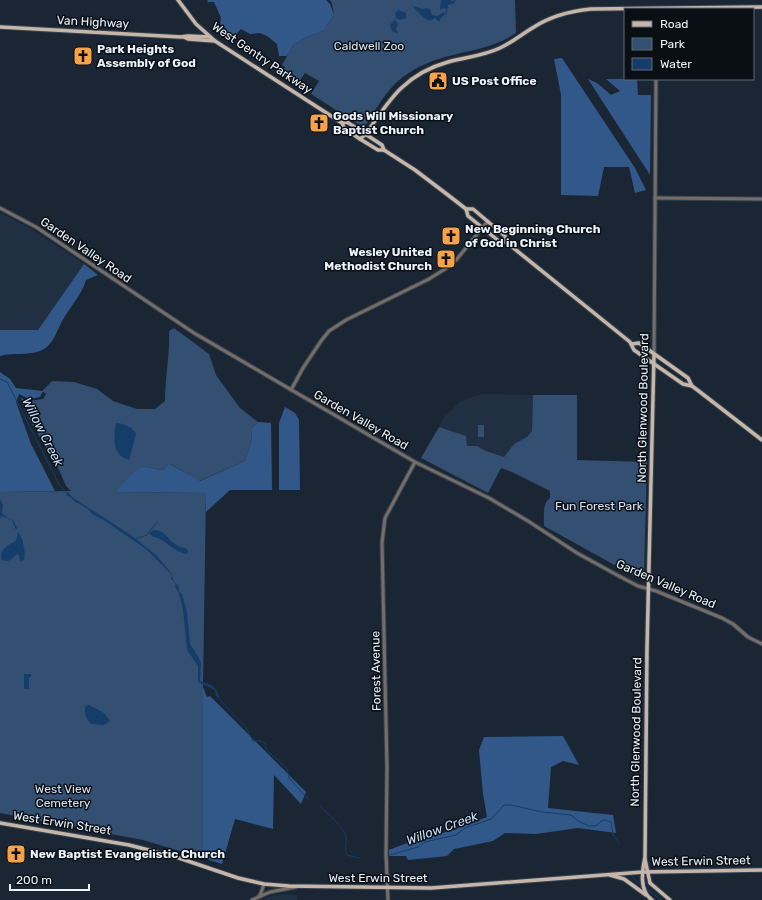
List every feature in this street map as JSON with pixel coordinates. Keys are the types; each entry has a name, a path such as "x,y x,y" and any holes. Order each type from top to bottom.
{"main road":[{"name":"West Gentry Parkway","path":"178,0 196,24 215,41 342,123 344,128 360,139 378,150 384,150 438,187 466,209 468,216 482,228 500,242 506,242 632,344 634,350 683,384 692,386 762,440"},
{"path":"708,8 762,7"},
{"path":"360,139 366,134 393,95 408,81 430,68 491,52 513,41 540,23 569,12 591,9 624,9"},
{"name":"Van Highway","path":"0,27 184,37 210,37"},
{"name":"Van Highway","path":"184,37 188,39 215,41"},
{"name":"West Gentry Parkway","path":"342,123 347,122 382,144 384,150"},
{"name":"West Gentry Parkway","path":"466,209 473,209 488,221 505,236 506,242"},
{"name":"West Gentry Parkway","path":"632,344 639,343 688,378 692,386"},
{"name":"North Glenwood Boulevard","path":"645,872 643,866 654,355"},
{"name":"West Erwin Street","path":"0,823 129,845 176,857 238,878 264,884 300,887 440,888 605,874 660,871 762,870"},
{"path":"649,882 651,875 660,871"},
{"path":"645,872 651,885 670,900"},
{"path":"645,872 644,891 648,897"},
{"path":"605,874 624,879 652,900"}],"street":[{"name":"North Glenwood Boulevard","path":"654,355 656,80"},
{"path":"655,198 762,199"},
{"name":"Garden Valley Road","path":"0,208 36,227 194,333 416,462 489,498 577,553 633,584 728,620 748,637 762,644"},
{"path":"291,390 306,362 320,341 330,331 346,320 429,279 445,269 488,221"},
{"name":"Forest Avenue","path":"388,900 387,760 382,544 385,518 416,462"},
{"path":"258,897 264,884"},
{"path":"252,900 278,890 300,887"}],"shaded area":[{"path":"208,0 326,0 330,4 334,15 323,31 294,44 287,56 279,56 277,44 267,36 260,33 250,34 241,29 234,36 227,33 225,28 220,25 221,18 214,2 207,2"},
{"path":"562,58 635,168 646,190 635,193 629,167 604,167 598,196 561,195 561,95 554,59"},
{"path":"588,79 597,83 611,95 620,91 606,79 637,80 638,95 651,95 650,175"},
{"path":"0,213 28,227 84,264 38,330 0,330"},
{"path":"84,264 98,275 86,280 79,295 49,345 40,351 0,356 0,330 38,330"},
{"path":"0,372 10,379 16,388 43,391 40,397 29,399 19,394 16,402 31,444 55,491 0,492"},
{"path":"484,394 533,395 532,431 527,437 514,444 504,457 477,447 467,446 465,436 439,427 445,415 460,402"},
{"path":"285,407 295,413 299,420 300,490 279,490 279,423"},
{"path":"258,422 271,423 272,490 230,490 206,512 206,493 116,492 129,477 142,466 162,470 170,464 200,481 245,461 252,439 251,429"},
{"path":"203,687 207,697 210,696 306,792 301,804 274,775 273,829 235,819 222,864 203,858"},
{"path":"563,736 579,765 563,761 551,767 548,808 613,815 616,833 578,828 536,834 505,833 493,841 454,849 447,856 408,860 406,856 389,856 389,850 407,843 453,830 487,817 483,794 479,750 484,737"},
{"path":"288,894 297,895 297,900 262,900 271,896"}],"green space":[{"name":"Caldwell Zoo","path":"330,0 515,0 516,33 493,45 438,59 410,72 398,81 388,92 364,128 311,94 319,81 305,73 297,85 281,74 285,67 282,65 294,44 323,31 334,15"},
{"name":"West View Cemetery","path":"174,328 209,354 216,375 240,408 258,422 251,429 252,439 245,461 199,481 171,464 162,470 142,466 117,492 206,493 203,687 203,858 143,840 0,813 0,492 71,491 66,486 60,472 26,413 21,398 29,401 43,399 46,394 42,391 52,381 74,382 97,389 113,401 137,409 155,409 165,401 169,331"},
{"name":"Fun Forest Park","path":"533,395 577,395 577,460 647,462 644,576 638,578 544,526 545,507 550,498 550,491 501,468 488,493 421,458 439,427 466,436 467,446 477,446 486,451 504,457 514,444 527,437 532,431"},
{"path":"478,425 484,425 484,437 478,437"}],"water":[{"path":"441,0 452,0 450,2 456,0 454,3 448,5 447,13 439,22 435,18 430,21 424,18 412,6 430,9 432,15 438,16 443,12 445,13 447,9 444,8 440,10"},
{"path":"398,10 406,13 406,18 400,20 397,18 395,20 398,24 396,29 398,34 392,31 390,25 396,18 395,13"},
{"path":"116,423 128,426 136,434 129,460 123,458 119,454 115,445 114,434"},
{"path":"68,492 72,497 131,535 156,555 172,574 173,580 179,587 179,592 182,594 187,612 190,644 201,664 200,681 213,687 217,691 220,699 216,696 215,690 198,682 198,666 187,650 183,609 175,586 176,584 171,579 172,575 146,549 74,501 66,495"},
{"path":"0,499 3,505 2,513 6,517 13,520 17,528 16,530 12,520 1,516 0,519"},
{"path":"154,530 161,531 172,542 187,549 188,552 186,554 179,552 149,533"},
{"path":"18,532 24,546 24,560 20,561 19,555 17,554 8,561 1,559 3,550 16,541"},
{"path":"24,674 31,674 31,677 29,677 29,689 24,689"},
{"path":"89,705 104,713 110,721 104,725 91,724 86,718 85,714 85,706"}],"waterway":[{"name":"Willow Creek","path":"0,379 7,382 59,484 67,493"},
{"name":"Willow Creek","path":"135,539 147,535 157,522"},
{"name":"Willow Creek","path":"219,699 245,726 253,741 262,741 265,744 266,750 287,768 289,778 309,800"},
{"name":"Willow Creek","path":"390,855 418,847 425,842 456,835 465,828 491,819 504,805 511,805 542,812 571,815 578,821 589,826 596,826 601,821 606,820 611,822 613,835 619,843"},
{"name":"Willow Creek","path":"320,806 342,828 346,837 347,855 359,858"},
{"name":"Willow Creek","path":"632,877 641,885"},
{"name":"Willow Creek","path":"646,888 661,900"}],"place":[{"name":"Park Heights Assembly of God","path":"83,56"},
{"name":"US Post Office","path":"438,81"},
{"name":"Gods Will Missionary Baptist Church","path":"319,123"},
{"name":"New Beginning Church of God in Christ","path":"451,236"},
{"name":"Wesley United Methodist Church","path":"446,259"},
{"name":"New Baptist Evangelistic Church","path":"16,854"}]}
